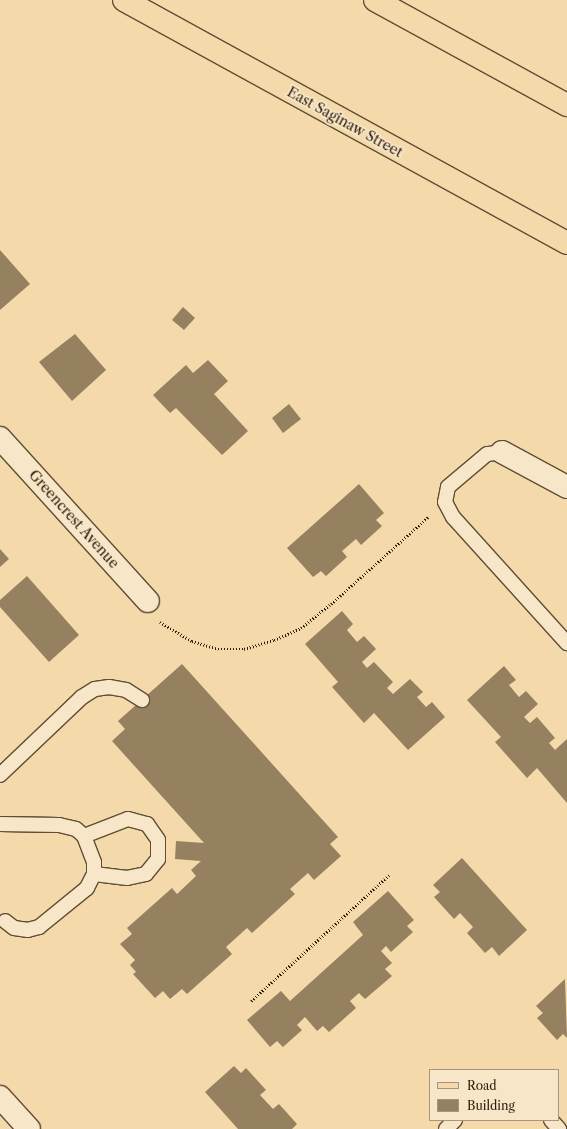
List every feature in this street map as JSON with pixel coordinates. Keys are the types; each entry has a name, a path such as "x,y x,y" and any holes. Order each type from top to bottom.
{"main road":[{"name":"East Saginaw Street","path":"124,0 567,243"},
{"path":"375,0 567,105"}],"street":[{"name":"Greencrest Avenue","path":"0,438 148,601"},
{"path":"502,452 567,486"},
{"path":"0,1097 29,1129"}],"lane":[{"path":"502,452 487,454 448,487 445,502 452,517 567,643"},
{"path":"0,775 82,697 95,689 109,687 126,690 142,700"},
{"path":"84,836 128,819 147,824 158,840 158,859 146,874 127,878 94,874"},
{"path":"0,824 59,824 76,829 84,836 92,855 94,874 87,888 39,927 28,930 14,928 2,921"},
{"path":"446,1129 454,1121"},
{"path":"552,1121 559,1129"}],"path":[{"path":"148,601 150,613 168,629 192,641 218,649 238,649 274,640 301,628 331,604 445,502"},
{"path":"251,1001 388,876"}],"building":[{"path":"0,250 30,284 0,310"},
{"path":"183,307 195,318 184,330 172,320"},
{"path":"75,334 106,370 72,401 39,362"},
{"path":"208,360 228,381 214,394 248,431 222,455 176,408 170,413 153,395 186,365 193,373"},
{"path":"289,404 301,419 283,433 272,418"},
{"path":"359,484 384,513 376,520 382,526 361,545 356,539 342,551 347,557 326,576 321,571 313,577 287,548"},
{"path":"0,549 9,559 0,567"},
{"path":"27,576 79,635 49,662 0,607 0,600"},
{"path":"342,611 353,624 347,630 357,642 364,636 376,649 362,662 367,668 374,662 393,682 387,688 393,694 410,679 423,692 417,697 426,707 432,702 445,717 408,750 374,713 364,723 332,687 338,682 305,644"},
{"path":"182,664 338,837 330,844 341,856 314,880 308,873 290,889 295,894 252,933 247,928 226,947 232,954 187,994 182,989 170,999 163,991 155,998 133,974 136,972 130,965 135,960 120,944 132,934 127,928 172,888 177,894 196,876 191,870 201,861 175,859 176,841 204,843 112,741 125,729 118,721"},
{"path":"504,666 516,680 509,685 519,697 526,691 538,704 524,717 530,723 537,717 555,738 549,743 555,750 567,739 567,803 537,768 527,778 495,742 501,737 467,700"},
{"path":"462,858 527,930 499,956 492,947 485,953 467,933 473,927 460,913 454,919 434,897 440,892 433,885"},
{"path":"388,891 414,920 407,926 413,932 391,952 386,946 381,951 392,963 385,969 392,976 365,999 359,993 350,1001 356,1008 329,1032 323,1026 317,1031 305,1017 297,1025 302,1030 283,1047 277,1041 270,1047 247,1020 281,991 290,1001 363,935 353,922"},
{"path":"565,979 567,1038 563,1034 557,1040 537,1018 543,1013 536,1006"},
{"path":"234,1066 241,1073 246,1068 266,1090 260,1095 273,1109 279,1104 297,1124 292,1129 238,1129 205,1092"}]}
